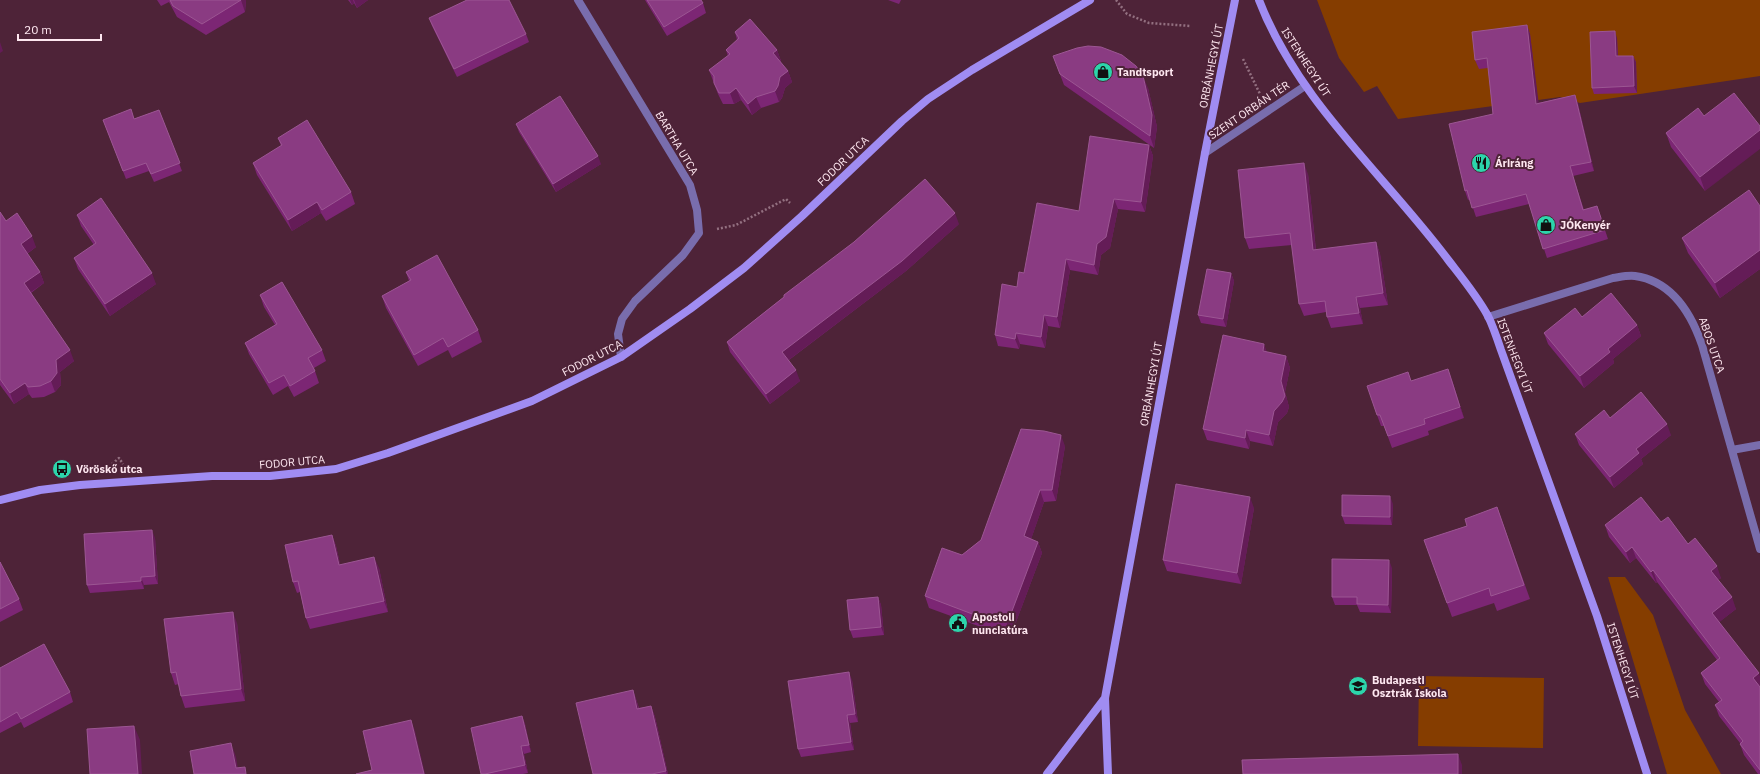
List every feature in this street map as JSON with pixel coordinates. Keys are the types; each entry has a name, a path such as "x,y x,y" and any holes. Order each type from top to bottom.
{"street":[{"name":"BARTHA UTCA","path":"578,0 690,185 697,210 699,233"},
{"name":"FODOR UTCA","path":"0,500 40,490 80,485 212,476 270,476 336,469 388,453 532,401 621,358 690,309 744,268 802,216 902,121 928,99 972,70 1090,0"},
{"name":"ORBÁNHEGYI ÚT","path":"1108,774 1105,698 1205,153 1235,0"},
{"name":"ISTENHEGYI ÚT","path":"1259,0 1274,34 1305,86 1319,105 1437,244 1475,295 1488,317 1502,350 1597,616 1647,774"},
{"name":"SZENT ORBÁN TÉR","path":"1205,153 1305,86"},
{"path":"621,358 618,334 622,319 635,302 683,255 699,233"},
{"name":"ABOS UTCA","path":"1488,317 1613,278 1633,276 1653,281 1667,290 1683,304 1694,323 1702,345 1760,549"},
{"path":"1732,450 1760,445"},
{"path":"1047,774 1105,698"}],"path":[{"path":"1116,0 1127,14 1149,23 1191,26"},
{"path":"1241,55 1261,94"},
{"path":"699,233 736,225 786,200 802,216"}],"shaded area":[{"path":"1317,0 1760,0 1760,76 1580,103 1560,97 1398,119 1377,86 1364,92 1339,58"},
{"path":"1608,577 1625,577 1653,615 1685,710 1721,774 1667,774"},
{"path":"1419,676 1544,678 1543,748 1418,746"}],"building":[{"path":"170,0 241,0 202,24 173,6"},
{"path":"467,0 509,0 526,34 454,69 429,18"},
{"path":"647,0 701,0 703,3 664,27"},
{"path":"750,19 777,50 773,53 788,71 780,77 775,91 756,97 748,104 736,88 730,93 719,93 714,83 714,76 709,70 730,54 726,50 739,38 735,32"},
{"path":"1527,25 1536,104 1575,95 1591,162 1570,166 1583,210 1597,206 1605,230 1543,249 1526,194 1472,208 1467,190 1465,191 1449,124 1493,114 1487,58 1475,60 1472,32"},
{"path":"1615,31 1616,56 1633,56 1634,86 1592,88 1590,32"},
{"path":"1088,46 1101,47 1122,55 1136,66 1143,76 1152,115 1150,136 1060,74 1053,56"},
{"path":"1734,93 1760,126 1760,130 1700,177 1666,133 1698,108 1704,116"},
{"path":"560,96 598,156 553,184 516,124"},
{"path":"131,109 134,119 159,110 180,163 151,174 146,163 123,171 103,120"},
{"path":"307,120 351,192 322,210 317,202 288,220 253,163 282,145 278,138"},
{"path":"1090,136 1149,145 1141,202 1114,199 1106,237 1097,244 1094,265 1066,259 1057,317 1044,315 1041,337 1016,333 1015,339 995,335 1002,284 1017,287 1019,272 1024,273 1037,203 1079,211"},
{"path":"1304,163 1313,250 1376,242 1383,293 1356,297 1359,313 1327,317 1325,301 1299,304 1290,233 1245,238 1238,170"},
{"path":"925,179 955,213 902,261 782,352 796,370 766,394 727,342 784,297 784,295 854,242"},
{"path":"1749,190 1760,206 1760,250 1715,283 1682,238"},
{"path":"101,198 152,273 105,304 74,258 96,243 77,215"},
{"path":"0,212 6,221 17,213 32,236 21,244 40,272 24,283 70,350 56,360 57,373 51,381 40,386 28,387 25,383 10,393 0,379"},
{"path":"437,255 478,330 448,347 443,338 414,355 382,296 411,280 406,272"},
{"path":"1207,269 1231,273 1223,319 1198,315"},
{"path":"282,282 322,350 308,358 315,371 290,386 284,375 269,383 245,343 277,324 260,295"},
{"path":"1611,293 1637,325 1608,349 1610,352 1580,376 1544,333 1575,308 1582,317"},
{"path":"1223,335 1264,344 1263,351 1286,356 1281,381 1285,396 1274,411 1269,435 1246,430 1245,438 1203,429"},
{"path":"1448,369 1460,407 1424,419 1425,424 1388,436 1380,415 1377,415 1367,386 1408,372 1411,381"},
{"path":"1641,392 1667,424 1636,449 1639,453 1610,477 1575,434 1604,410 1610,418"},
{"path":"1021,429 1044,431 1061,435 1052,490 1040,490 1024,536 1038,542 1012,611 1005,618 988,620 925,596 942,548 962,555 981,540"},
{"path":"1176,484 1250,497 1237,573 1163,560"},
{"path":"1342,495 1390,496 1390,517 1342,516"},
{"path":"1641,497 1661,522 1668,517 1688,544 1695,538 1717,566 1711,571 1732,597 1712,613 1759,673 1753,678 1760,687 1760,770 1740,744 1743,741 1715,705 1722,700 1701,673 1720,658 1653,570 1651,572 1632,547 1626,552 1605,525"},
{"path":"1497,507 1524,585 1491,596 1489,588 1447,603 1424,540 1467,526 1465,519"},
{"path":"152,530 155,576 141,577 141,581 87,585 84,534"},
{"path":"332,535 339,565 374,557 384,601 306,618 298,581 293,582 285,545"},
{"path":"1332,559 1389,560 1388,605 1357,604 1357,597 1332,597"},
{"path":"0,562 19,599 0,609"},
{"path":"878,597 881,627 850,630 847,600"},
{"path":"233,612 241,689 181,696 176,672 171,673 164,619"},
{"path":"44,644 70,692 21,719 17,712 0,722 0,668"},
{"path":"849,672 855,714 847,715 851,742 798,749 788,681"},
{"path":"633,690 637,709 651,706 666,771 652,774 593,774 576,703"},
{"path":"522,716 529,745 521,746 525,765 481,774 471,728"},
{"path":"411,720 424,774 356,774 372,770 363,731"},
{"path":"134,726 138,774 90,774 87,729"},
{"path":"231,743 236,768 245,767 246,774 194,774 190,751"},
{"path":"1458,754 1458,774 1243,774 1242,760"}],"place":[{"name":"Tandtsport","path":"1103,72"},
{"name":"Áriráng","path":"1481,163"},
{"name":"JÓKenyér","path":"1546,225"},
{"name":"Vöröskő utca","path":"62,469"},
{"name":"Apostoli nunciatúra","path":"958,623"},
{"name":"Budapesti Osztrák Iskola","path":"1358,686"}]}
